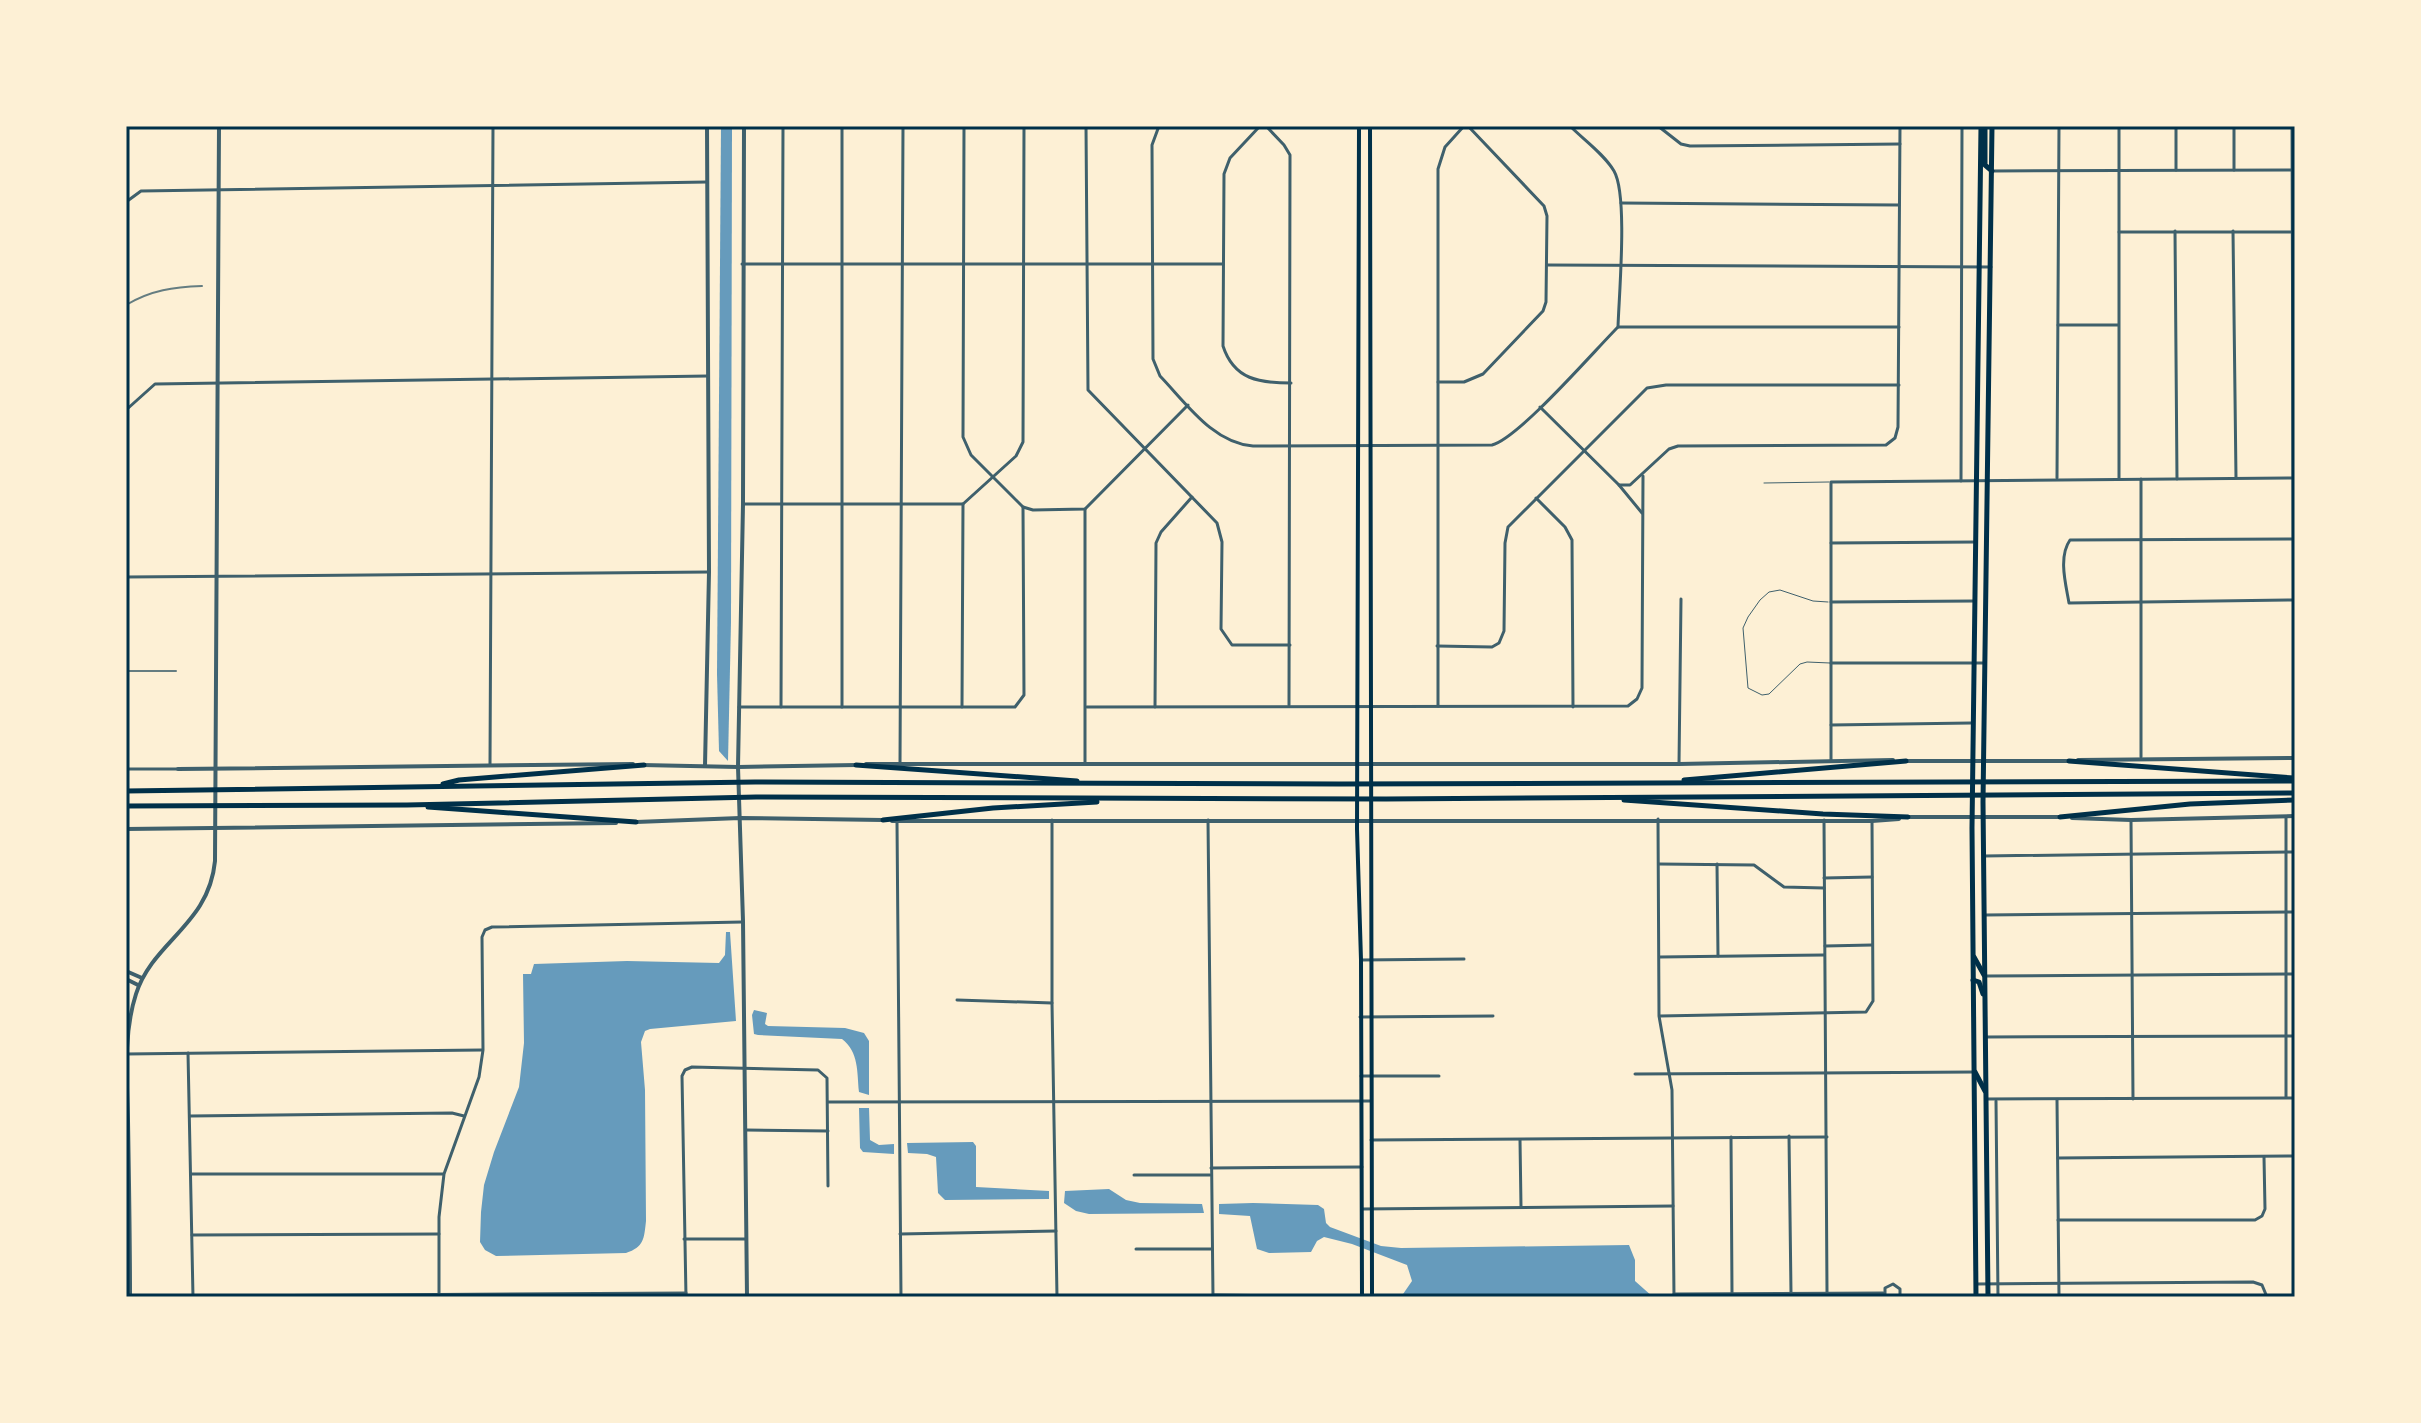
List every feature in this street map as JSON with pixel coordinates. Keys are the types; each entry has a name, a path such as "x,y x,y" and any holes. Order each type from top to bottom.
{"main road":[{"path":"1359,126 1357,820 1361,960 1362,1297"},
{"path":"1370,126 1372,1297"},
{"path":"1983,126 1985,165 1992,171"},
{"path":"1976,1297 1972,816 1983,126"},
{"path":"1988,1297 1983,817 1992,126"},
{"path":"1977,400 1989,400"},
{"path":"1661,782 1906,761"},
{"path":"2069,761 2295,780"},
{"path":"434,787 459,780 644,765"},
{"path":"856,765 1050,777 1098,784"},
{"path":"126,791 755,782 1386,784 2295,780"},
{"path":"126,806 407,805 717,797 1386,799 2295,793"},
{"path":"1603,797 1823,814 1908,817"},
{"path":"883,820 993,808 1145,798"},
{"path":"2060,817 2190,804 2295,800"},
{"path":"407,805 636,822"},
{"path":"1973,956 1985,976"},
{"path":"1973,980 1979,982 1985,999"},
{"path":"1974,1072 1986,1096"},
{"path":"1975,1178 1987,1178"}],"street":[{"path":"130,1297 126,1054 129,1022 142,978 201,908 215,867 219,126"},
{"path":"490,765 493,126"},
{"path":"705,766 709,572 707,126"},
{"path":"744,126 743,504 738,767 747,1297"},
{"path":"781,707 783,126"},
{"path":"842,126 842,707"},
{"path":"900,764 903,126"},
{"path":"964,126 963,437 971,455 1023,507 1033,510 1085,509 1188,405"},
{"path":"743,504 963,504 1016,456 1023,442 1024,126"},
{"path":"1086,126 1086,386 1093,399 1217,523 1222,535 1221,629 1232,645 1290,645"},
{"path":"1159,126 1152,145 1153,359 1160,376 1216,433 1232,443 1253,446 1492,445 1501,443 1540,407 1618,327 1621,203 1618,179 1612,168 1570,126"},
{"path":"1260,126 1230,158 1224,174 1225,352 1230,361 1253,381 1291,383"},
{"path":"1266,126 1290,155 1289,706"},
{"path":"1438,382 1464,382 1483,374 1537,321 1546,302 1544,206 1539,197 1466,126 1445,147 1438,169 1437,445 1438,706"},
{"path":"1658,126 1681,144 1690,146 1900,144"},
{"path":"1619,485 1635,482 1669,449 1678,446 1886,445 1895,438 1899,385 1900,126"},
{"path":"1961,481 1962,126"},
{"path":"2057,480 2059,126"},
{"path":"2119,126 2119,479"},
{"path":"2176,126 2176,171"},
{"path":"2234,126 2234,171"},
{"path":"126,769 595,763 738,767 900,764 1679,764 1831,760 1973,762 2141,757 2294,758 2292,126"},
{"path":"1992,171 2293,170"},
{"path":"126,202 141,191 707,182"},
{"path":"1621,203 1899,205"},
{"path":"2175,231 2177,479"},
{"path":"2233,231 2236,478"},
{"path":"2119,232 2293,232"},
{"path":"742,264 1223,264"},
{"path":"1547,265 1991,267"},
{"path":"2058,325 2118,325"},
{"path":"1618,327 1899,327"},
{"path":"126,410 155,384 708,376"},
{"path":"1437,646 1492,647 1499,643 1504,631 1505,536 1514,519 1641,393 1655,386 1899,385"},
{"path":"1540,407 1629,494 1642,513"},
{"path":"1087,707 1621,707 1633,703 1642,688 1643,476"},
{"path":"1831,760 1831,482 2294,478"},
{"path":"2141,479 2141,757"},
{"path":"1635,482 1643,486"},
{"path":"1629,494 1630,485"},
{"path":"1155,707 1156,543 1161,532 1192,497"},
{"path":"1536,498 1565,527 1572,540 1573,707"},
{"path":"1636,503 1643,501"},
{"path":"962,707 963,504"},
{"path":"739,707 1015,707 1024,695 1023,507"},
{"path":"1085,509 1085,764"},
{"path":"2294,539 2070,540 2065,547 2064,577 2069,603 2294,601"},
{"path":"1831,543 1976,542"},
{"path":"126,577 709,572"},
{"path":"1679,764 1681,599"},
{"path":"1831,602 1975,601"},
{"path":"1831,663 1985,663"},
{"path":"1831,725 1974,723"},
{"path":"126,829 740,818 897,822 1371,819 1872,821 1972,816 2131,820 2295,816"},
{"path":"2286,817 2286,1098"},
{"path":"1658,819 1659,1016 1672,1090 1674,1296 1827,1292 1884,1295 1887,1286 1895,1285 1901,1291 1900,1297"},
{"path":"1052,820 1057,1297"},
{"path":"1208,820 1213,1296 1351,1297"},
{"path":"1824,820 1827,1292"},
{"path":"2131,820 2133,1099"},
{"path":"1659,1016 1866,1012 1873,1001 1872,821"},
{"path":"897,822 901,1297"},
{"path":"1984,856 2295,852"},
{"path":"1659,864 1754,865 1784,887 1824,888"},
{"path":"1717,864 1718,956"},
{"path":"1824,878 1872,877"},
{"path":"1985,915 2295,912"},
{"path":"439,1296 439,1234 444,1174 479,1077 483,1050 482,937 485,930 492,927 743,921"},
{"path":"1825,946 1872,945"},
{"path":"1660,957 1825,955"},
{"path":"1361,960 1464,959"},
{"path":"126,971 142,978"},
{"path":"1985,976 2295,974"},
{"path":"126,979 139,985"},
{"path":"957,1000 1052,1003"},
{"path":"1360,1017 1493,1016"},
{"path":"1986,1037 2295,1036"},
{"path":"126,1054 483,1050"},
{"path":"188,1053 193,1297 686,1295 682,1076 685,1070 692,1067 818,1070 824,1073 828,1102 828,1186"},
{"path":"1635,1074 1974,1072"},
{"path":"1361,1076 1439,1076"},
{"path":"1986,1096 1996,1100 2295,1098"},
{"path":"1996,1100 1998,1297"},
{"path":"2057,1100 2059,1297"},
{"path":"828,1102 1371,1101"},
{"path":"190,1116 452,1113 464,1116"},
{"path":"746,1130 828,1131"},
{"path":"1789,1136 1791,1293"},
{"path":"1731,1137 1732,1294"},
{"path":"1371,1140 1827,1137"},
{"path":"1520,1140 1521,1207"},
{"path":"2058,1158 2295,1156"},
{"path":"2058,1220 2255,1220 2262,1216 2265,1209 2264,1157"},
{"path":"1211,1168 1362,1167"},
{"path":"191,1174 444,1174"},
{"path":"1134,1175 1211,1175"},
{"path":"1362,1209 1673,1206"},
{"path":"900,1234 1057,1230"},
{"path":"192,1235 439,1234"},
{"path":"684,1239 746,1239"},
{"path":"1136,1249 1213,1249"},
{"path":"1976,1284 2253,1282 2262,1285 2267,1297"}],"lane":[{"path":"1764,483 1831,482"},
{"path":"1831,602 1813,601 1780,590 1769,592 1760,600 1743,628 1745,679 1753,693 1769,694 1800,664 1831,663"}],"water":[{"path":"721,126 732,126 728,761 719,751 717,674"},
{"path":"726,932 730,932 736,1021 650,1029 645,1031 641,1042 645,1090 646,1221 640,1245 626,1253 496,1256 485,1250 480,1242 484,1185 519,1087 524,1043 523,974 531,974 534,964 627,961 719,963 725,955"},
{"path":"754,1010 767,1013 765,1024 768,1026 845,1028 864,1033 869,1041 869,1095 859,1092 854,1056 842,1039 754,1034"},
{"path":"859,1108 869,1108 870,1140 879,1145 894,1144 894,1154 863,1152 860,1148"},
{"path":"973,1142 976,1146 976,1187 1049,1191 1049,1199 945,1200 938,1193 936,1157 908,1153 907,1143"},
{"path":"1109,1189 1126,1200 1140,1203 1202,1204 1204,1213 1089,1214 1076,1211 1064,1203 1065,1191"},
{"path":"1219,1204 1318,1205 1324,1209 1326,1223 1330,1227 1381,1246 1629,1245 1635,1260 1635,1281 1653,1297 1401,1297 1412,1281 1407,1265 1352,1244 1324,1237 1317,1241 1311,1252 1269,1253 1257,1249 1250,1216 1219,1214"}],"railway":[{"path":"126,305 163,290 202,286"},
{"path":"126,671 176,671"}]}
